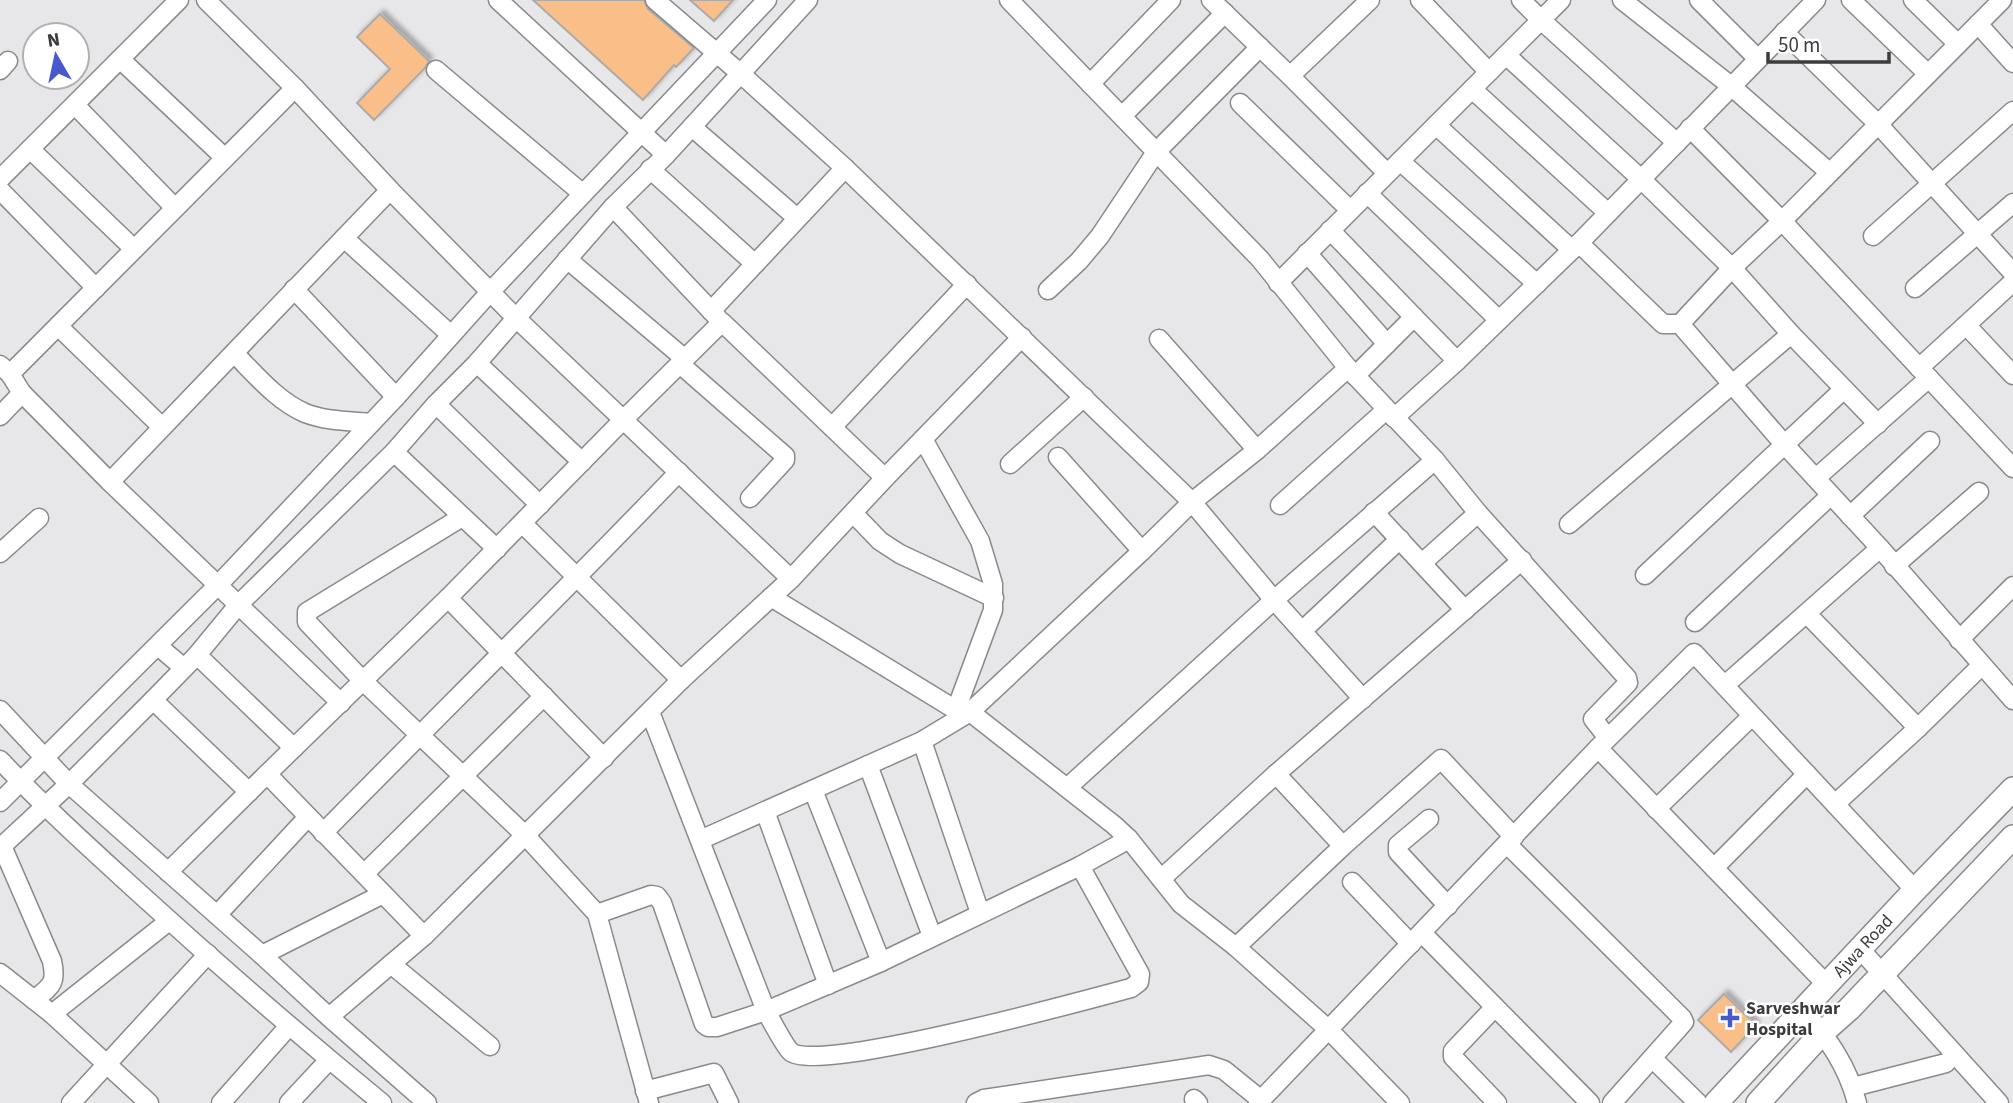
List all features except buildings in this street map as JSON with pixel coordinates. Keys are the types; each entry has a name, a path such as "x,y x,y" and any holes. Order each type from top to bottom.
{"main road":[{"name":"Ajwa Road","path":"1716,1103 2013,789"},
{"name":"Ajwa Road","path":"1758,1103 1823,1032 1849,1009 2013,837"}],"street":[{"path":"0,179 179,0"},
{"path":"206,0 295,88 390,190 515,317 791,579"},
{"path":"498,0 666,155"},
{"path":"655,0 845,167 1192,502 1274,600 1363,699"},
{"path":"0,802 218,585 766,0"},
{"path":"34,1000 54,981 52,961 1,847 153,700 190,662 239,604 394,452 477,363 613,207 666,155 808,0"},
{"path":"1009,0 1260,259 1351,372 1435,460 1478,513 1628,680 1593,719 1603,743 1656,808 1827,985"},
{"path":"1090,84 1171,0"},
{"path":"1211,0 1290,76 1394,167 1536,284"},
{"path":"1290,76 1370,0"},
{"path":"1420,0 1489,72"},
{"path":"1521,0 1676,142"},
{"path":"1278,283 1561,0"},
{"path":"1622,0 1731,86 1829,172"},
{"path":"1699,0 1758,59"},
{"path":"1280,505 1457,361 1576,247 1816,0"},
{"path":"1851,0 1928,74"},
{"path":"1913,0 1958,44"},
{"path":"1436,125 1663,324 1680,324 1732,268 2002,0"},
{"path":"1122,116 1225,13"},
{"path":"1978,24 2013,63"},
{"path":"1784,32 1878,124 2013,273"},
{"path":"1048,290 1079,261 1100,236 1156,152 1261,47"},
{"path":"1506,55 1641,179 1732,268 1878,424"},
{"path":"120,59 225,158"},
{"path":"436,70 583,194"},
{"path":"295,88 58,326 5,370 22,393 110,482 341,703"},
{"path":"1472,89 1608,213"},
{"path":"1240,103 1350,211"},
{"path":"75,105 175,208"},
{"path":"1872,236 2013,111"},
{"path":"692,127 797,218"},
{"path":"1690,128 1782,221 2013,468"},
{"path":"30,149 134,249"},
{"path":"168,872 497,550 682,362 755,264 845,167"},
{"path":"650,169 755,264"},
{"path":"0,190 96,288"},
{"path":"110,482 390,190"},
{"path":"1367,193 1499,320"},
{"path":"1915,288 2013,203"},
{"path":"613,207 717,317 886,478"},
{"path":"1330,230 1457,361"},
{"path":"344,238 451,335"},
{"path":"1307,253 1387,344"},
{"path":"567,259 785,456 785,460 750,498"},
{"path":"1816,478 1878,424 1966,325 2013,282"},
{"path":"832,427 967,284"},
{"path":"294,289 396,397"},
{"path":"700,840 922,741 963,711 1142,551 1192,502 1387,344 1414,317"},
{"path":"1680,324 2013,700"},
{"path":"1966,325 2013,374"},
{"path":"58,326 162,427"},
{"path":"1569,524 1791,334"},
{"path":"328,1017 424,936 681,680 791,579 1022,337"},
{"path":"1159,338 1257,450"},
{"path":"234,353 291,406 307,414 371,423"},
{"path":"477,363 582,462"},
{"path":"1645,575 1844,389"},
{"path":"0,416 22,393"},
{"path":"1010,464 1084,397"},
{"path":"436,404 540,505"},
{"path":"923,439 980,541 993,584 993,610 963,711"},
{"path":"1850,516 1930,441"},
{"path":"394,452 497,550"},
{"path":"1058,457 1142,551"},
{"path":"1068,787 1274,600 1435,460"},
{"path":"323,833 679,472"},
{"path":"1894,566 1979,492"},
{"path":"1695,622 1830,496"},
{"path":"1374,512 1465,610"},
{"path":"853,513 880,541 900,554 994,598"},
{"path":"1422,562 1478,513"},
{"path":"462,517 307,612 307,622 363,681 525,835 597,914 647,1097 713,1073 729,1103"},
{"path":"0,553 39,518"},
{"path":"523,524 681,680"},
{"path":"1302,631 1400,539"},
{"path":"1725,685 1880,548"},
{"path":"1161,879 1276,774 1522,560"},
{"path":"1959,640 2013,586"},
{"path":"771,597 963,711 1068,787 1129,839 1181,904 1236,947 1329,1030 1400,1103"},
{"path":"448,598 604,758"},
{"path":"1807,614 1918,728"},
{"path":"158,646 190,662 294,748"},
{"path":"976,1103 984,1099 1209,1065 1224,1070 1260,1102 1603,743 1694,653 1915,890"},
{"path":"1835,804 1982,665"},
{"path":"364,874 544,696"},
{"path":"153,700 249,792"},
{"path":"0,710 69,784 427,1103"},
{"path":"650,712 766,1011 791,1052 801,1056 879,1049 1131,988 1139,982 1140,974 1080,866"},
{"path":"1656,808 1752,716"},
{"path":"922,741 980,913"},
{"path":"1236,947 1343,846 1441,759 1510,840 1682,1018 1682,1026 1612,1103"},
{"path":"0,760 44,806 169,921 373,1100"},
{"path":"868,765 932,936"},
{"path":"267,774 424,936"},
{"path":"1276,774 1343,846"},
{"path":"1714,869 1807,774"},
{"path":"813,790 881,962"},
{"path":"765,811 828,985"},
{"path":"217,915 309,817"},
{"path":"1429,819 1398,845 1398,852 1448,906"},
{"path":"597,914 651,895 657,896 662,903 704,1024 717,1027 766,1011 881,962 1080,866 1129,839"},
{"path":"1352,883 1495,1007 1586,1101"},
{"path":"262,955 383,894"},
{"path":"52,1014 169,921"},
{"path":"1860,949 1999,1103"},
{"path":"71,1103 208,954"},
{"path":"391,964 490,1046"},
{"path":"0,973 52,1014 149,1103"},
{"path":"1495,1007 1453,1052 1453,1057 1497,1103"},
{"path":"1803,1010 1823,1032 1842,1062 1855,1095 1946,1063"},
{"path":"221,1103 289,1026"},
{"path":"1652,1058 1698,1103"},
{"path":"289,1103 329,1060"}],"place":[{"name":"Sarveshwar Hospital","path":"1730,1018"}]}
